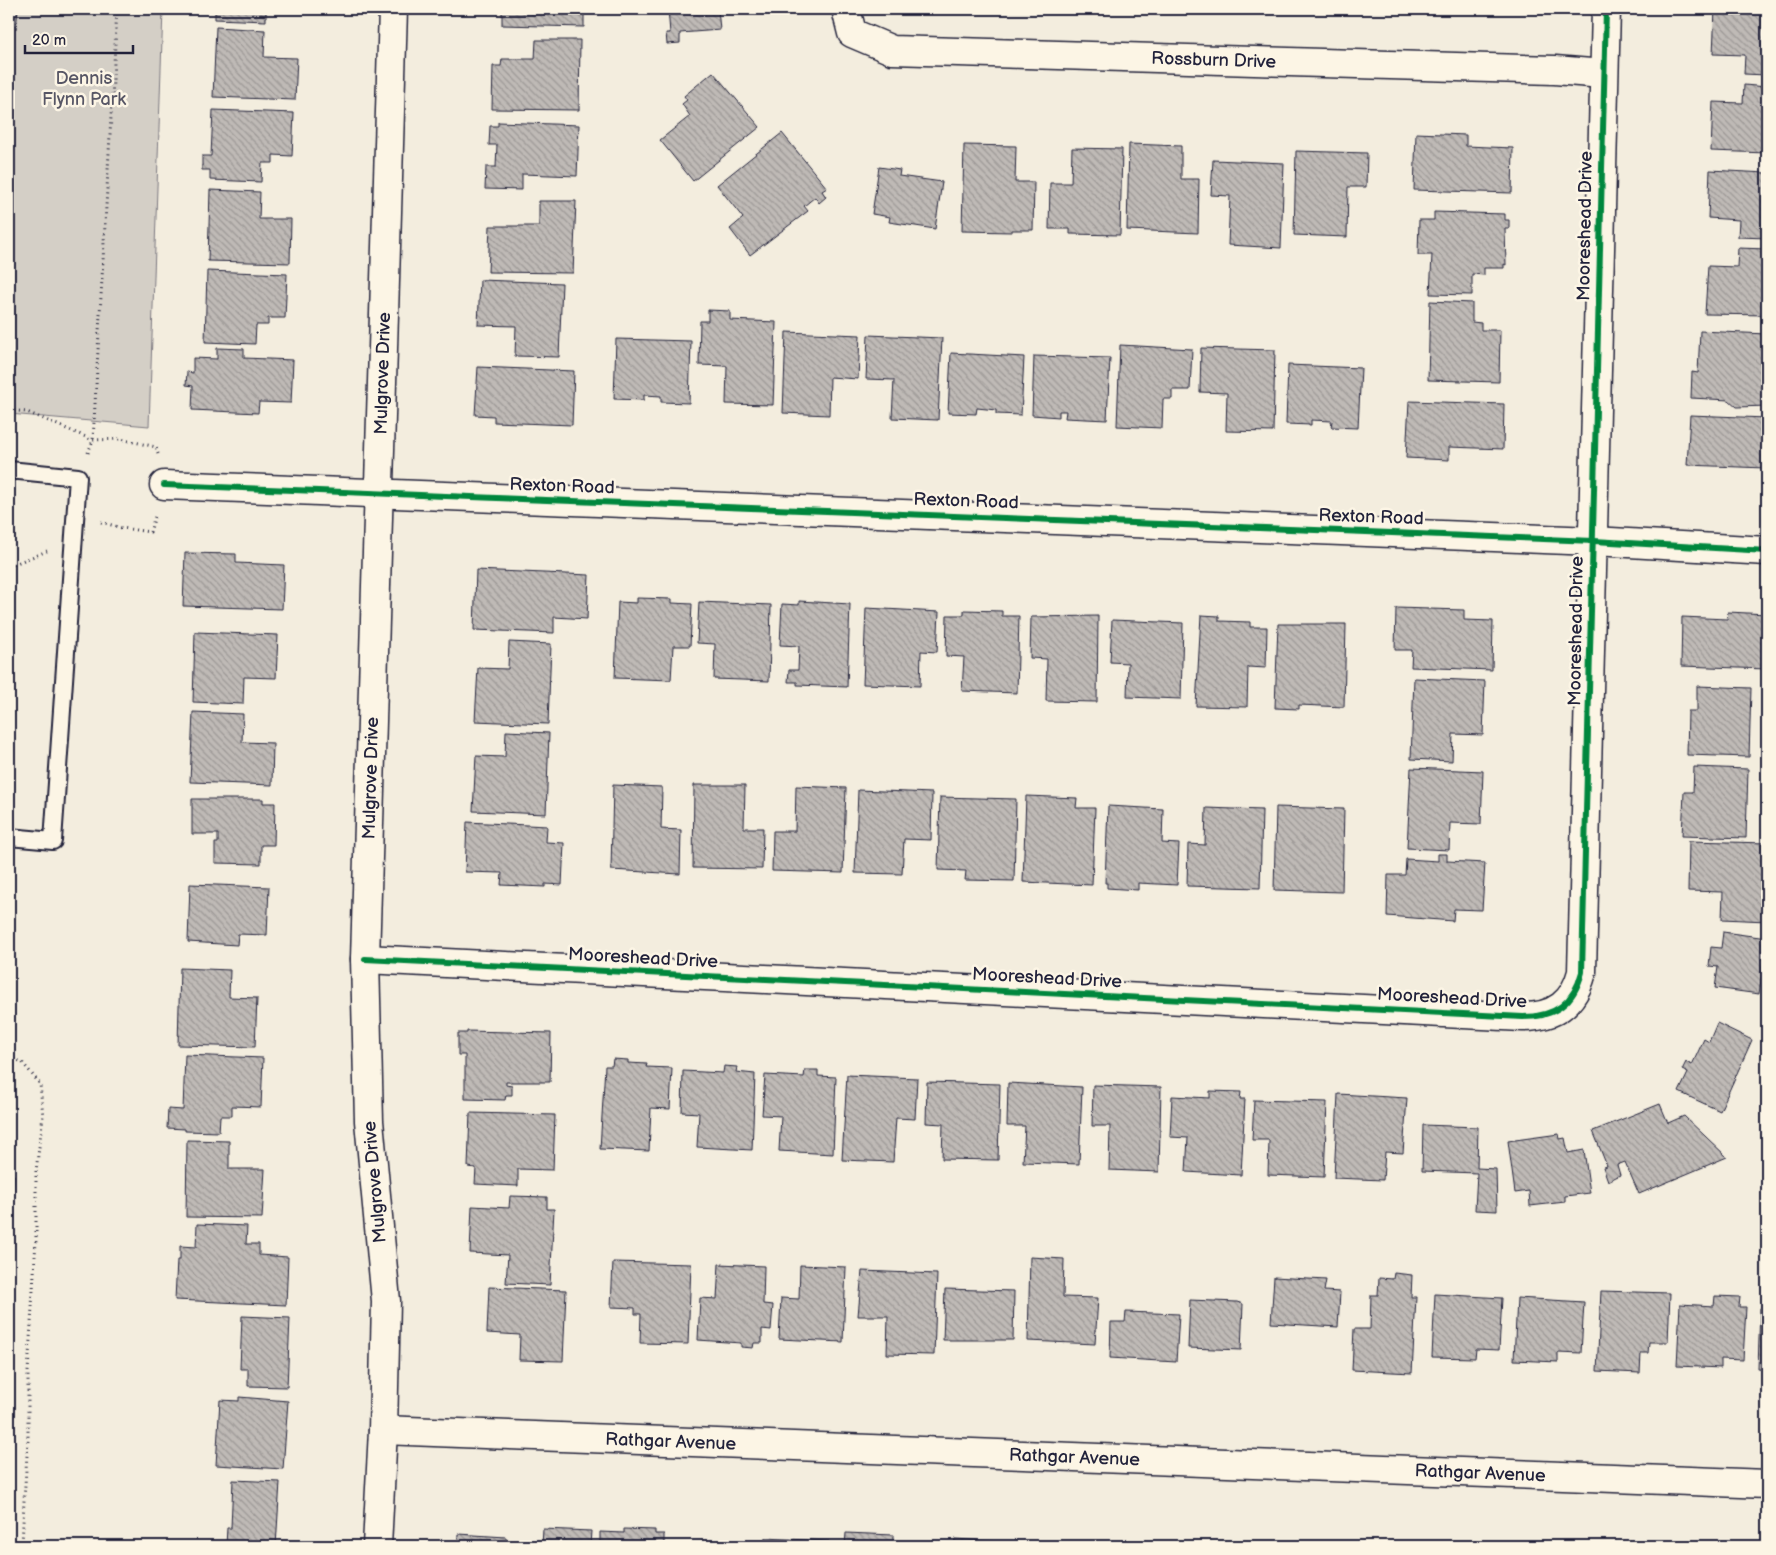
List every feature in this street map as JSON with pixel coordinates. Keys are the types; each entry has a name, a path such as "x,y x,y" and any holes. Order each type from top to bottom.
{"street":[{"name":"Mulgrove Drive","path":"377,1546 383,1430 386,1301 369,1121 365,959 393,9"},
{"name":"Rossburn Drive","path":"846,9 852,33 892,50 1556,70 1603,74"},
{"name":"Mooreshead Drive","path":"365,959 1523,1017 1544,1016 1562,1007 1576,991 1582,972 1606,9"},
{"name":"Rexton Road","path":"164,485 1594,541 1767,551"},
{"name":"Rathgar Avenue","path":"383,1430 1767,1484"}],"lane":[{"path":"9,470 78,477 53,841 9,837"}],"path":[{"path":"78,477 93,440 117,9"},
{"path":"9,410 27,412 93,440"},
{"path":"9,566 73,541"},
{"path":"9,1057 22,1062 40,1084 43,1116 36,1171 36,1241 28,1372 28,1440 22,1546"}],"green space":[{"name":"Dennis Flynn Park","path":"9,9 163,9 149,426 9,414"}],"building":[{"path":"9,9 18,9 16,29 9,29"},
{"path":"215,9 266,9 266,21 215,19"},
{"path":"502,9 584,9 584,27 502,25"},
{"path":"668,9 718,9 720,30 680,33 680,43 667,44 666,33 670,33"},
{"path":"1715,9 1767,9 1767,75 1744,74 1745,55 1713,54"},
{"path":"216,27 265,30 264,57 297,58 295,100 213,97"},
{"path":"536,40 580,40 579,110 492,109 493,66 501,66 502,59 535,59"},
{"path":"713,72 760,127 693,181 660,140 690,116 682,104 687,100 684,96"},
{"path":"1744,85 1767,87 1767,153 1711,151 1713,102 1743,103"},
{"path":"213,110 294,113 292,156 273,155 273,163 262,163 261,182 210,180 210,170 202,170 202,156 211,156"},
{"path":"498,122 579,125 577,176 522,174 522,190 485,189 486,167 496,167 497,145 489,145 490,126 498,126"},
{"path":"782,133 827,188 822,191 826,197 819,203 815,197 804,206 808,211 750,255 730,229 743,218 717,185"},
{"path":"1416,133 1466,135 1466,146 1513,148 1512,193 1414,190"},
{"path":"1129,144 1181,146 1181,179 1199,179 1198,233 1127,230"},
{"path":"964,145 1016,146 1015,182 1034,182 1033,230 1012,230 1012,232 962,231"},
{"path":"1072,148 1122,149 1120,235 1070,234 1070,229 1049,229 1050,183 1071,183"},
{"path":"1296,151 1367,153 1366,187 1348,187 1347,237 1294,235"},
{"path":"1213,160 1284,163 1281,248 1228,245 1230,196 1211,195"},
{"path":"879,167 900,170 899,176 942,182 935,229 889,222 890,217 872,214"},
{"path":"1710,170 1766,173 1764,218 1767,218 1767,238 1738,237 1739,220 1708,218"},
{"path":"210,190 260,192 259,219 291,219 290,263 208,261"},
{"path":"539,201 576,201 573,273 488,272 490,226 539,226"},
{"path":"1434,212 1505,214 1505,220 1509,220 1509,229 1505,229 1506,265 1504,264 1504,268 1484,268 1484,275 1472,274 1472,295 1430,294 1432,255 1418,255 1419,220 1434,220"},
{"path":"1738,248 1767,249 1767,270 1763,270 1762,286 1767,286 1767,315 1705,314 1708,266 1737,267"},
{"path":"207,271 287,274 285,318 268,318 268,325 256,325 255,344 205,342"},
{"path":"480,280 562,283 559,357 515,356 516,326 478,325"},
{"path":"1430,301 1472,303 1472,322 1481,323 1481,330 1500,330 1499,382 1428,380"},
{"path":"708,310 730,311 730,320 776,322 773,405 726,404 727,366 699,365 700,321 708,321"},
{"path":"1700,331 1767,334 1767,406 1737,407 1729,400 1691,398 1692,372 1698,373"},
{"path":"786,332 860,335 858,379 830,377 829,415 783,413"},
{"path":"868,335 942,338 938,420 892,418 894,380 866,379"},
{"path":"616,339 691,341 689,403 661,402 661,396 644,395 644,400 614,399"},
{"path":"1120,345 1192,349 1190,390 1172,390 1172,399 1163,399 1162,428 1117,426"},
{"path":"217,348 244,349 244,358 293,360 291,403 259,402 258,413 192,410 193,386 186,385 187,372 193,373 193,358 217,359"},
{"path":"1201,348 1275,350 1273,432 1226,431 1227,393 1200,392"},
{"path":"951,353 1024,357 1021,415 996,414 996,410 977,408 976,414 948,413"},
{"path":"1034,356 1110,358 1107,420 1065,418 1066,411 1059,411 1059,417 1032,415"},
{"path":"1288,365 1361,368 1358,428 1331,427 1332,421 1311,420 1311,425 1286,424"},
{"path":"478,367 574,371 572,425 494,422 494,416 475,415"},
{"path":"1409,401 1504,404 1503,449 1449,447 1449,460 1406,458"},
{"path":"1690,415 1767,418 1767,458 1765,458 1765,468 1687,465"},
{"path":"185,553 236,554 236,563 284,565 282,609 183,606"},
{"path":"476,570 589,575 587,619 554,617 554,633 474,630"},
{"path":"637,598 672,599 672,603 692,604 690,646 673,646 671,680 615,678 618,602 637,603"},
{"path":"799,601 850,604 847,687 797,685 797,682 788,682 789,670 798,670 799,646 780,645 782,604 799,605"},
{"path":"699,602 771,605 769,681 714,679 715,644 697,643"},
{"path":"866,608 939,612 937,652 921,651 920,686 863,684"},
{"path":"1396,608 1464,610 1464,620 1493,621 1492,670 1411,667 1412,650 1395,650"},
{"path":"964,610 1002,611 1002,616 1019,616 1017,693 962,691 964,657 946,656 947,615 964,615"},
{"path":"1728,612 1767,614 1767,669 1681,666 1682,617 1727,619"},
{"path":"1201,615 1219,616 1219,621 1250,622 1250,627 1267,627 1266,668 1248,667 1247,707 1196,706"},
{"path":"1098,616 1097,702 1046,701 1047,659 1030,658 1031,617"},
{"path":"1112,620 1183,623 1181,699 1127,697 1128,663 1110,662"},
{"path":"1278,624 1346,624 1344,707 1299,705 1299,709 1275,708"},
{"path":"195,632 278,635 276,678 244,677 243,704 193,702"},
{"path":"509,642 551,644 548,724 475,721 478,668 508,669"},
{"path":"1414,678 1485,681 1483,735 1453,734 1452,761 1411,759"},
{"path":"1697,686 1751,688 1749,757 1687,755 1688,711 1697,711"},
{"path":"193,712 243,714 242,742 273,743 272,785 190,782"},
{"path":"506,731 549,733 546,814 473,811 476,756 505,757"},
{"path":"1694,767 1748,769 1746,838 1682,836 1684,792 1693,792"},
{"path":"1411,768 1483,771 1481,824 1450,823 1449,850 1407,848"},
{"path":"613,785 662,787 661,829 681,830 680,874 611,870"},
{"path":"694,785 745,785 744,828 763,828 762,869 693,868"},
{"path":"796,786 846,788 843,873 772,871 773,831 795,831"},
{"path":"858,790 932,793 931,840 904,839 902,874 855,873"},
{"path":"1026,796 1077,798 1076,808 1095,808 1092,885 1023,882"},
{"path":"940,797 1016,799 1014,881 965,880 966,871 938,870"},
{"path":"192,799 263,799 263,803 275,803 274,845 261,845 261,864 215,863 215,843 218,843 218,834 192,834"},
{"path":"1108,806 1163,809 1162,843 1179,844 1177,885 1138,883 1138,890 1107,888 1107,883 1105,883"},
{"path":"1276,807 1344,809 1342,892 1274,890"},
{"path":"1206,808 1262,810 1260,888 1187,886 1188,844 1205,845"},
{"path":"467,822 547,826 546,842 564,843 562,885 545,884 545,887 501,885 502,873 465,872"},
{"path":"1689,841 1767,843 1767,921 1722,919 1723,892 1688,891"},
{"path":"1438,854 1447,854 1447,861 1485,863 1482,910 1454,909 1453,921 1387,916 1388,875 1405,875 1406,859 1438,861"},
{"path":"190,884 269,887 267,935 238,934 237,945 188,942"},
{"path":"1723,932 1767,938 1759,994 1715,988 1718,967 1709,966 1711,947 1721,948"},
{"path":"180,968 230,970 229,997 257,998 255,1047 178,1045"},
{"path":"1717,1023 1752,1040 1720,1111 1679,1092 1688,1073 1682,1070 1686,1062 1692,1065 1704,1039 1709,1042"},
{"path":"467,1031 551,1033 550,1082 506,1082 506,1085 512,1086 512,1095 506,1095 505,1100 465,1099 465,1055 458,1055 458,1033 467,1033"},
{"path":"185,1055 263,1058 261,1107 232,1106 232,1116 220,1116 219,1132 185,1131 185,1129 167,1128 168,1109 183,1110"},
{"path":"613,1059 628,1060 628,1063 647,1064 646,1067 672,1068 670,1109 651,1108 649,1151 600,1149 605,1066 612,1066"},
{"path":"724,1066 737,1067 736,1072 755,1074 752,1150 697,1147 699,1113 682,1112 683,1071 723,1073"},
{"path":"805,1070 818,1070 818,1076 836,1077 833,1154 779,1151 781,1116 762,1115 765,1075 804,1077"},
{"path":"847,1075 917,1078 915,1119 896,1118 893,1162 842,1160"},
{"path":"927,1082 1000,1084 998,1160 942,1159 943,1124 926,1123"},
{"path":"1008,1083 1082,1087 1079,1164 1023,1162 1025,1126 1007,1126"},
{"path":"1093,1085 1161,1087 1159,1172 1109,1170 1110,1126 1092,1126"},
{"path":"1210,1091 1241,1092 1240,1099 1245,1099 1241,1175 1186,1172 1188,1138 1170,1137 1172,1096 1210,1098"},
{"path":"1338,1094 1407,1098 1403,1153 1385,1152 1383,1180 1334,1178"},
{"path":"1254,1100 1327,1102 1324,1177 1268,1175 1269,1140 1252,1140"},
{"path":"1660,1104 1668,1123 1684,1116 1727,1157 1639,1194 1625,1162 1617,1165 1620,1175 1608,1181 1603,1167 1607,1166 1593,1131"},
{"path":"470,1113 555,1115 553,1170 518,1169 518,1186 475,1184 476,1168 468,1167"},
{"path":"1423,1125 1478,1127 1477,1168 1496,1169 1497,1211 1475,1210 1477,1173 1422,1171"},
{"path":"1559,1134 1560,1139 1565,1138 1568,1153 1584,1150 1590,1193 1565,1196 1565,1202 1530,1206 1529,1191 1515,1193 1508,1141"},
{"path":"187,1140 229,1141 229,1169 265,1169 262,1218 186,1217"},
{"path":"9,1175 14,1175 13,1206 9,1206"},
{"path":"510,1196 547,1197 547,1209 554,1209 550,1285 506,1283 508,1255 470,1253 472,1206 509,1208"},
{"path":"197,1224 247,1226 246,1244 259,1244 259,1255 288,1257 286,1305 175,1300 177,1260 180,1260 180,1246 196,1247"},
{"path":"1030,1257 1064,1259 1063,1297 1098,1298 1095,1344 1028,1341"},
{"path":"613,1262 691,1264 688,1344 640,1343 641,1314 635,1314 635,1308 611,1307"},
{"path":"719,1264 764,1266 763,1304 773,1305 771,1330 762,1329 762,1343 754,1343 753,1348 741,1347 741,1343 698,1340 700,1298 717,1299"},
{"path":"800,1265 846,1267 843,1342 779,1339 781,1298 799,1299"},
{"path":"862,1271 937,1274 934,1355 887,1354 888,1316 858,1316"},
{"path":"1394,1273 1412,1275 1411,1297 1416,1297 1412,1373 1352,1370 1354,1329 1370,1329 1371,1295 1378,1295 1379,1278 1393,1279"},
{"path":"1274,1277 1326,1280 1324,1291 1340,1292 1338,1327 1271,1323"},
{"path":"489,1287 566,1290 563,1361 519,1360 520,1335 487,1333"},
{"path":"945,1289 1014,1291 1013,1340 943,1340"},
{"path":"1601,1291 1670,1293 1668,1342 1649,1342 1648,1353 1641,1353 1640,1373 1597,1371"},
{"path":"1435,1294 1502,1298 1499,1350 1476,1349 1475,1358 1432,1357"},
{"path":"1715,1296 1740,1297 1739,1307 1746,1307 1743,1360 1721,1359 1721,1368 1677,1366 1680,1304 1714,1306"},
{"path":"1517,1298 1584,1302 1581,1353 1558,1352 1558,1362 1514,1360"},
{"path":"1190,1300 1237,1302 1243,1304 1241,1350 1188,1348"},
{"path":"1760,1308 1767,1308 1767,1370 1758,1369"},
{"path":"1126,1312 1179,1314 1176,1362 1110,1358 1111,1322 1125,1322"},
{"path":"242,1316 290,1318 287,1387 248,1386 248,1369 240,1369"},
{"path":"239,1397 288,1401 283,1469 216,1465 220,1400 239,1401"},
{"path":"233,1480 280,1482 276,1546 226,1545 227,1528 231,1528"},
{"path":"543,1529 591,1531 590,1546 542,1546"},
{"path":"624,1529 655,1530 655,1534 664,1534 664,1546 600,1546 600,1532 624,1533"},
{"path":"846,1533 893,1535 893,1541 899,1542 899,1546 845,1546"},
{"path":"458,1534 506,1537 506,1546 457,1546"},
{"path":"765,1538 829,1541 828,1546 765,1546"},
{"path":"955,1539 1002,1542 1002,1546 954,1546"}],"cycle path":[{"path":"365,959 1523,1017 1545,1014 1562,1006 1574,992 1582,972 1606,9"},
{"path":"164,485 1594,541 1767,551"}]}
